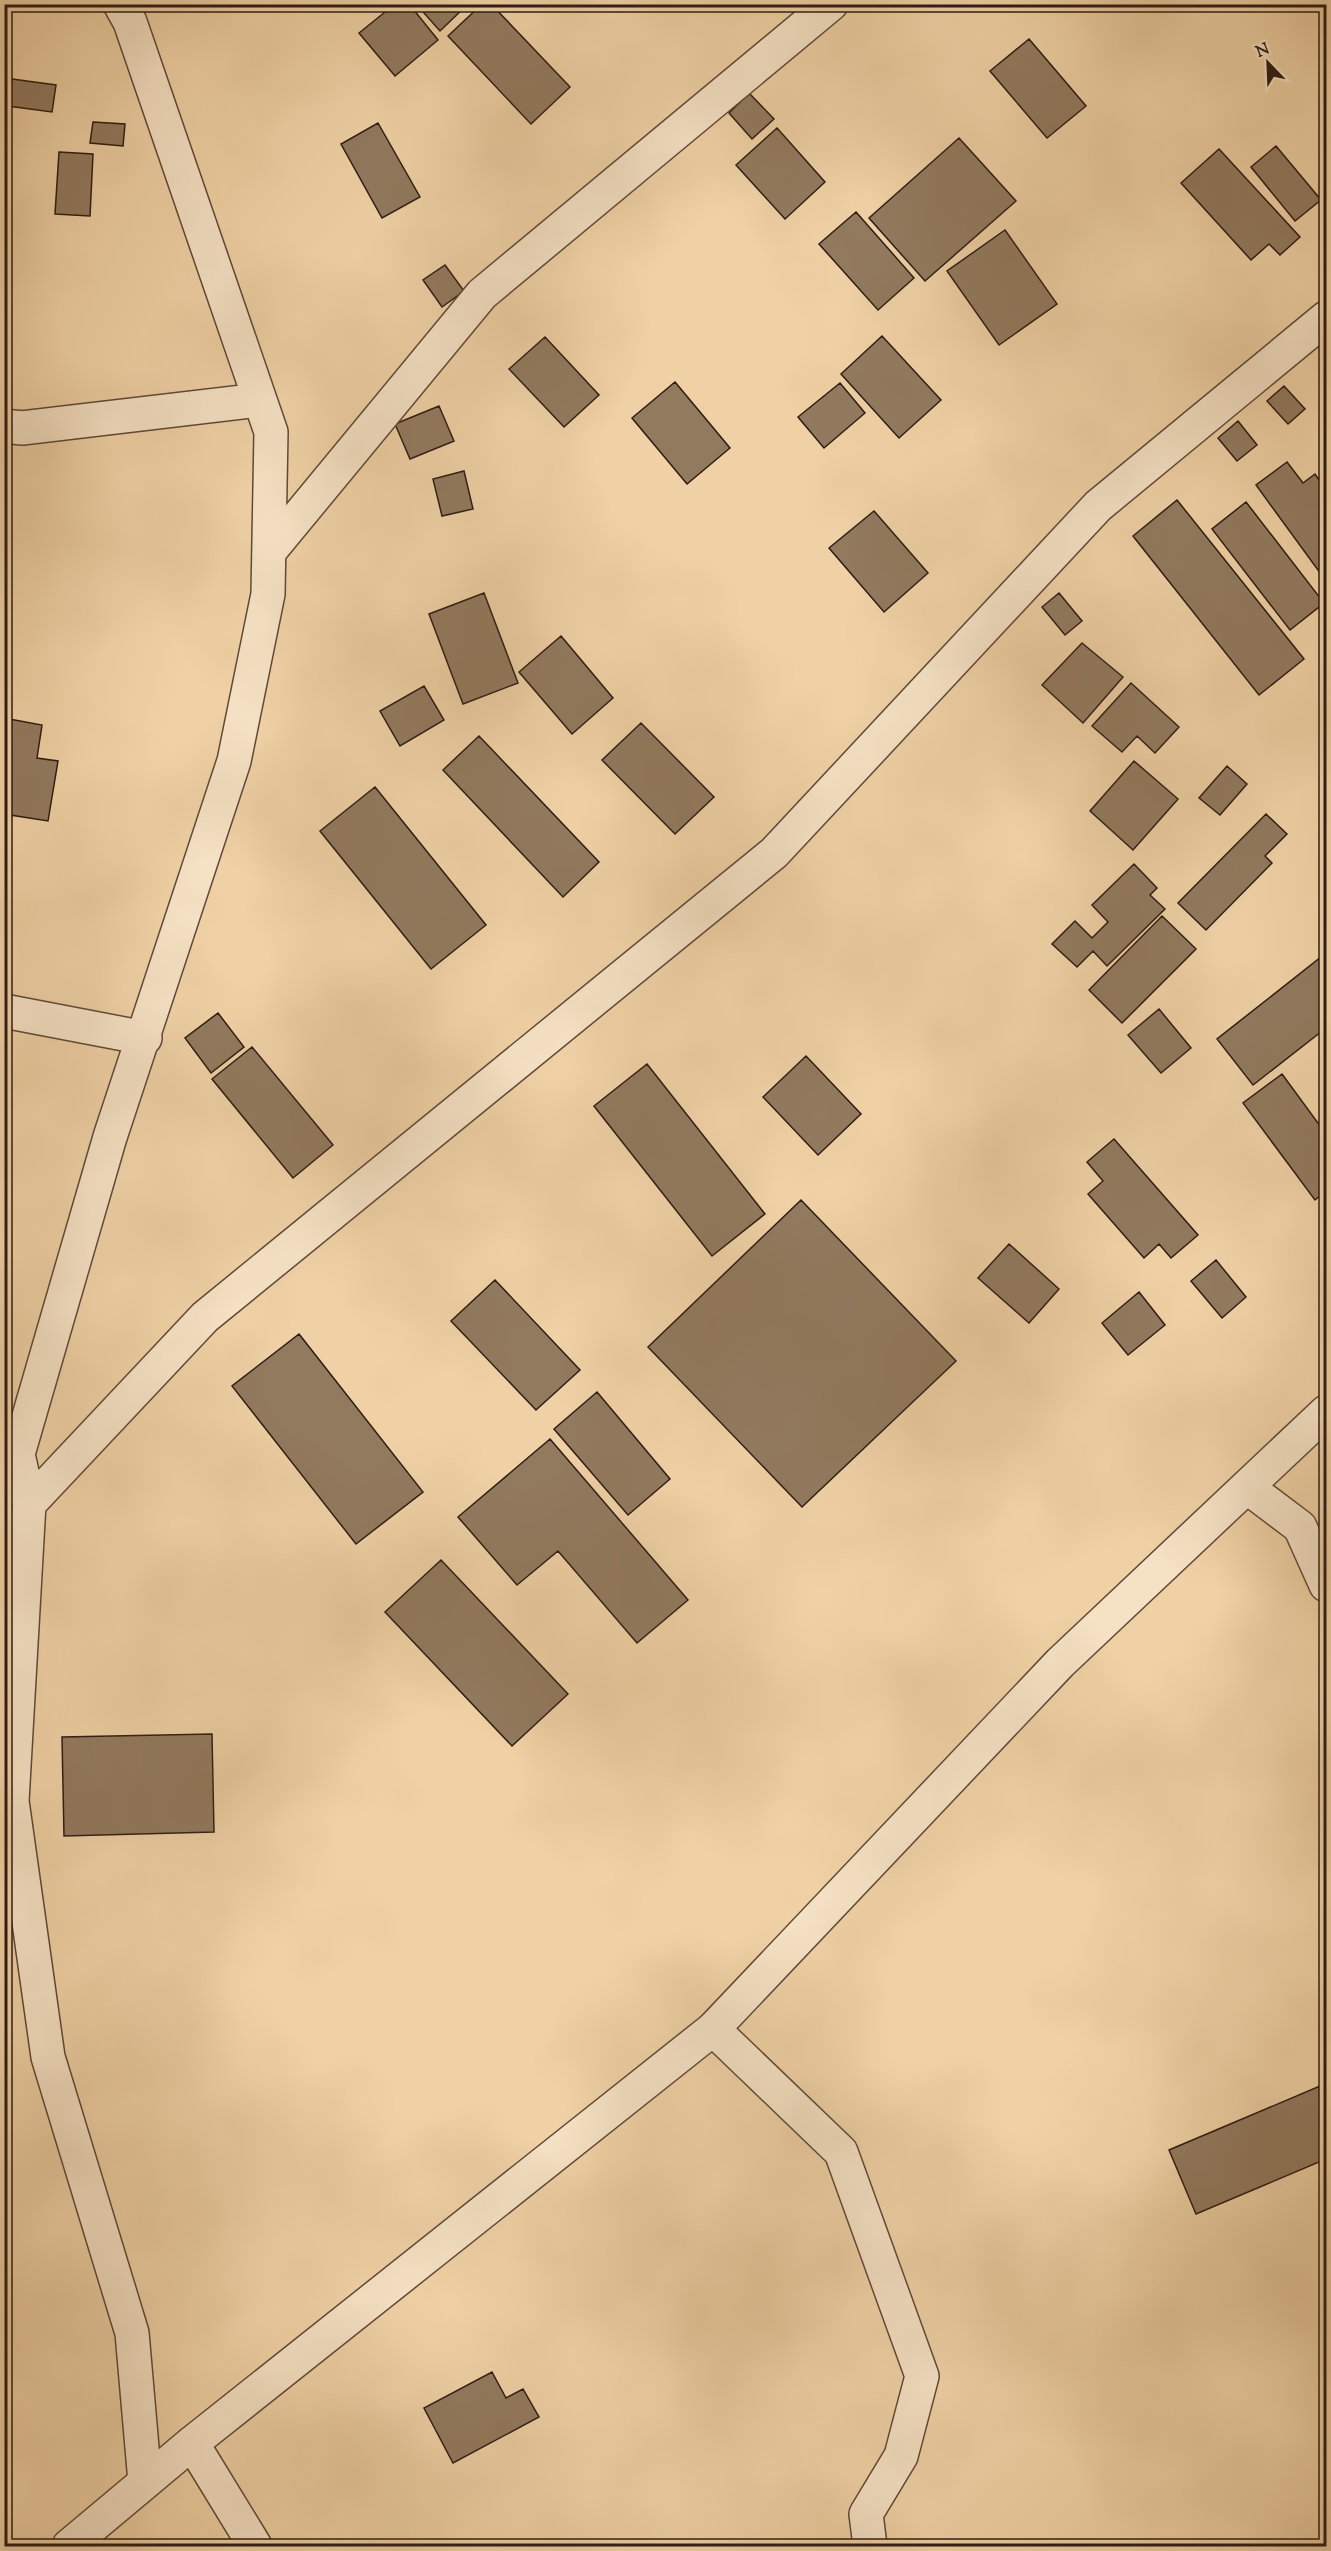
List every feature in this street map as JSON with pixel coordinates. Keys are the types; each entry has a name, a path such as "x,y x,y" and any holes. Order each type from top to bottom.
{"street":[{"path":"120,4 130,22 271,432 268,594 234,761 145,1038 110,1137 18,1454 29,1504 12,1801 48,2057 132,2333 145,2482"},
{"path":"269,552 482,294 831,4"},
{"path":"29,1504 205,1317 774,853 1098,506 1326,318"},
{"path":"4,426 22,428 260,400"},
{"path":"4,1011 145,1038"},
{"path":"69,2547 192,2443 713,2029 1060,1663 1326,1412"},
{"path":"1246,1487 1300,1527 1326,1585"},
{"path":"713,2029 840,2152 922,2376 901,2456 866,2514 870,2547"},
{"path":"192,2443 255,2547"}],"building":[{"path":"395,4 409,4 438,40 395,76 359,33"},
{"path":"416,4 468,4 440,31"},
{"path":"482,4 491,4 570,87 531,124 448,36"},
{"path":"1029,39 1086,106 1047,138 990,71"},
{"path":"12,79 56,85 52,112 8,106"},
{"path":"749,93 774,119 752,139 729,113"},
{"path":"93,122 125,124 123,146 90,143"},
{"path":"378,123 420,197 382,218 341,144"},
{"path":"777,128 825,182 785,219 736,165"},
{"path":"959,138 1016,201 925,281 869,218"},
{"path":"1276,146 1321,200 1295,221 1251,167"},
{"path":"1219,149 1300,237 1280,255 1269,244 1251,260 1181,183"},
{"path":"59,152 93,154 90,216 55,214"},
{"path":"856,212 914,278 878,310 819,244"},
{"path":"1005,230 1057,304 999,345 947,271"},
{"path":"445,265 464,291 442,307 423,280"},
{"path":"882,336 941,400 899,438 841,374"},
{"path":"545,337 599,395 564,427 509,369"},
{"path":"675,382 730,448 687,484 632,418"},
{"path":"840,383 865,413 824,448 798,417"},
{"path":"1284,386 1305,409 1288,424 1267,401"},
{"path":"439,406 454,441 410,459 395,424"},
{"path":"1238,421 1257,445 1237,461 1218,438"},
{"path":"1287,462 1303,483 1315,474 1326,490 1326,581 1256,485"},
{"path":"464,471 473,509 442,516 433,479"},
{"path":"1177,500 1304,659 1259,695 1133,536"},
{"path":"1246,502 1324,603 1290,630 1212,529"},
{"path":"874,511 928,573 884,612 829,548"},
{"path":"484,593 518,683 463,704 429,614"},
{"path":"1059,593 1082,621 1065,635 1042,607"},
{"path":"561,636 613,698 572,734 519,672"},
{"path":"1082,643 1123,677 1083,723 1042,685"},
{"path":"1131,683 1179,727 1155,753 1137,736 1122,752 1092,726"},
{"path":"424,686 444,720 400,746 380,711"},
{"path":"4,718 42,725 37,758 58,761 48,821 4,814"},
{"path":"641,723 714,797 675,834 602,760"},
{"path":"479,736 599,862 563,897 443,770"},
{"path":"1134,761 1178,799 1133,850 1090,811"},
{"path":"1227,766 1247,784 1220,815 1199,798"},
{"path":"375,787 486,925 431,969 320,831"},
{"path":"1266,814 1287,834 1265,856 1272,863 1206,930 1178,903"},
{"path":"1134,864 1157,888 1150,895 1165,909 1107,966 1093,951 1077,967 1052,944 1075,921 1092,938 1108,922 1092,905"},
{"path":"1162,916 1196,949 1122,1023 1089,990"},
{"path":"1326,953 1326,1028 1253,1085 1217,1039"},
{"path":"1159,1009 1191,1048 1161,1073 1128,1035"},
{"path":"218,1013 244,1047 211,1073 185,1038"},
{"path":"252,1047 333,1145 293,1178 212,1079"},
{"path":"806,1056 861,1114 818,1155 763,1097"},
{"path":"647,1064 765,1214 712,1256 594,1106"},
{"path":"1282,1074 1326,1134 1326,1191 1315,1200 1243,1103"},
{"path":"1114,1139 1198,1235 1171,1258 1159,1244 1144,1258 1088,1194 1103,1181 1087,1162"},
{"path":"1326,1199 1326,1213 1320,1205"},
{"path":"801,1200 956,1361 802,1507 648,1347"},
{"path":"1009,1244 1059,1289 1029,1323 978,1278"},
{"path":"1216,1260 1246,1297 1222,1318 1191,1281"},
{"path":"495,1280 580,1370 536,1410 451,1321"},
{"path":"1139,1292 1165,1325 1128,1355 1102,1323"},
{"path":"299,1334 423,1492 356,1544 232,1386"},
{"path":"597,1392 670,1479 628,1515 554,1429"},
{"path":"550,1439 688,1600 637,1643 558,1551 517,1585 458,1517"},
{"path":"441,1560 568,1694 512,1746 385,1612"},
{"path":"212,1734 214,1832 64,1836 62,1737"},
{"path":"1320,2086 1326,2101 1326,2159 1196,2214 1169,2150"},
{"path":"492,2372 506,2398 523,2389 539,2417 453,2463 424,2408"}]}
